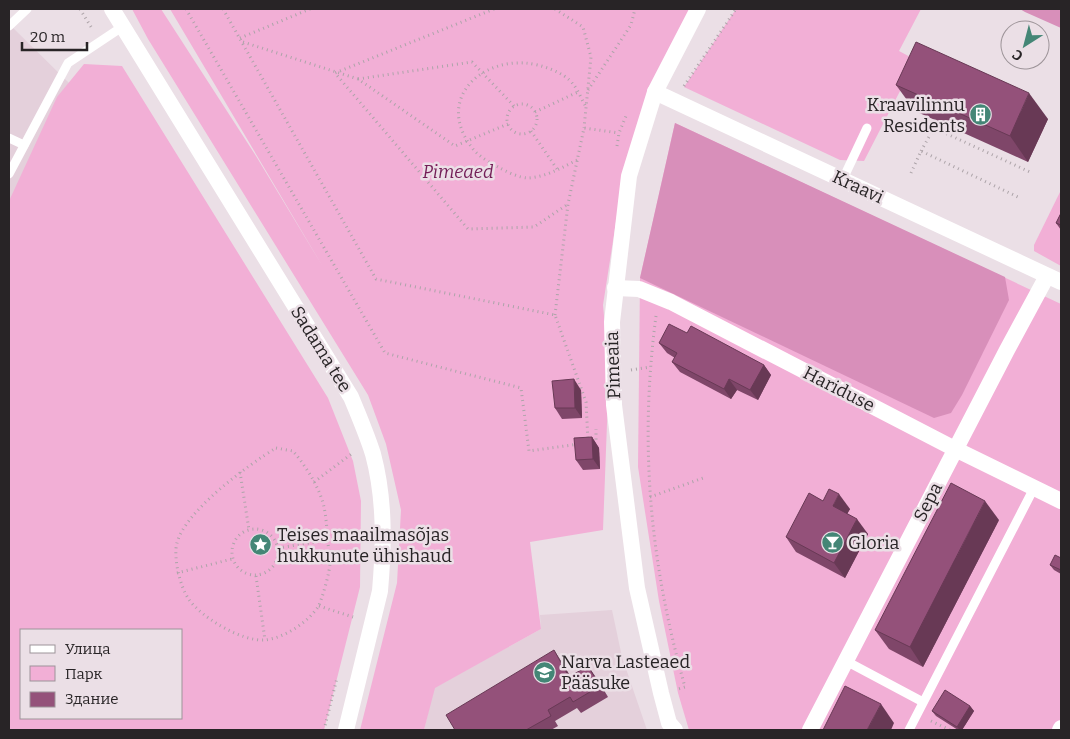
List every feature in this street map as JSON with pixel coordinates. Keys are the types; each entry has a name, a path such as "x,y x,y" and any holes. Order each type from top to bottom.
{"street":[{"name":"Sadama tee","path":"112,9 351,397 373,455 383,514 384,542 380,591 346,730"},
{"name":"Pimeaia","path":"675,730 669,723 637,588 614,405 612,322 629,176 655,92 698,9"},
{"name":"Kraavi","path":"655,92 1054,279"},
{"name":"Sepa","path":"810,730 955,449 1054,279"},
{"name":"Hariduse","path":"615,288 638,289 671,302 955,449 1061,501"}],"lane":[{"path":"9,26 27,9"},
{"path":"9,174 68,63 122,27"},
{"path":"843,180 867,128"},
{"path":"9,138 24,145"},
{"path":"908,730 1034,488"},
{"path":"846,661 923,702"}],"path":[{"path":"80,9 100,42"},
{"path":"186,9 385,353 520,388 529,451 588,443 586,402 555,315 568,204 584,128 591,57 583,27 555,9"},
{"path":"223,9 376,278 555,315"},
{"path":"241,40 310,9"},
{"path":"335,73 494,9"},
{"path":"588,91 632,25 635,9"},
{"path":"674,101 736,9"},
{"path":"241,40 335,73 358,79 455,146 508,124"},
{"path":"358,79 472,62 514,106"},
{"path":"577,160 545,175 526,178 504,171 485,160 470,146 461,130 458,114 460,99 467,85 483,72 499,65 537,64 557,72 573,83 586,107"},
{"path":"335,73 468,229 534,227 568,204"},
{"path":"535,112 578,92"},
{"path":"526,104 535,112 536,124 531,130 519,133 514,131 508,124 508,115 514,106 526,104"},
{"path":"584,128 619,133"},
{"path":"911,173 934,128 1030,172"},
{"path":"531,130 558,170"},
{"path":"921,151 1018,197"},
{"path":"659,298 651,356 648,402 650,497 661,587 671,639 684,687 661,693"},
{"path":"276,448 293,451 305,465 324,505 330,564 319,606 291,632 265,640 238,636 210,619 188,598 177,573 176,544 188,520 240,472 252,462 276,448"},
{"path":"314,482 358,448"},
{"path":"240,472 249,530"},
{"path":"650,497 706,477"},
{"path":"257,529 270,535 278,548 276,563 271,570 256,576 241,572 232,559 233,544 242,532 249,530 257,529"},
{"path":"278,548 328,540"},
{"path":"177,573 232,559"},
{"path":"256,576 265,640"},
{"path":"319,606 353,617"},
{"path":"350,626 354,609"},
{"path":"324,730 338,674"}],"shaded area":[{"path":"1020,9 1061,9 1061,28 1050,23 1050,20 1043,20"},
{"path":"9,24 69,83 9,210"},
{"path":"675,123 1005,277 1009,300 962,395 951,413 934,418 640,278"},
{"name":"Narva Lasteaed Pääsuke","path":"612,610 622,657 647,730 424,730 434,688 541,629 540,615"}],"green space":[{"name":"Pimeaed","path":"132,9 161,9 256,156 323,267 170,9 691,9 623,177 603,305 609,370 603,530 530,542 541,629 435,688 424,730 360,730 397,583 401,510 386,444 368,395 148,39"},
{"path":"736,9 921,9 899,51 916,60 864,161 840,160 684,87"},
{"path":"84,64 122,66 328,398 353,461 361,501 360,587 324,730 9,730 9,201 57,97"},
{"path":"675,123 1061,304 1061,730 689,730 678,693 659,601 638,467 640,278"},
{"path":"1061,190 1061,266 1034,251 1034,245"}],"building":[{"path":"916,42 1029,93 1010,136 896,85"},
{"path":"1061,213 1061,225 1056,223"},
{"path":"669,324 687,333 691,326 764,365 750,390 729,379 724,389 672,362 677,353 659,343"},
{"path":"574,379 575,408 555,408 552,381"},
{"path":"592,437 593,459 576,460 574,438"},
{"path":"951,483 985,501 910,647 875,630"},
{"path":"829,489 839,494 833,506 857,519 834,563 786,537 809,493 823,501"},
{"path":"1055,555 1061,558 1061,570 1050,565"},
{"path":"554,650 569,677 588,666 600,686 573,702 570,697 548,710 551,716 526,730 455,730 446,715"},
{"path":"845,686 881,704 867,730 823,730"},
{"path":"945,690 970,706 957,727 932,711"}],"place":[{"name":"Kraavilinnu Residents","path":"981,115"},
{"name":"Gloria","path":"832,543"},
{"name":"Teises maailmasõjas hukkunute ühishaud","path":"261,545"},
{"name":"Narva Lasteaed Pääsuke","path":"545,672"}]}
